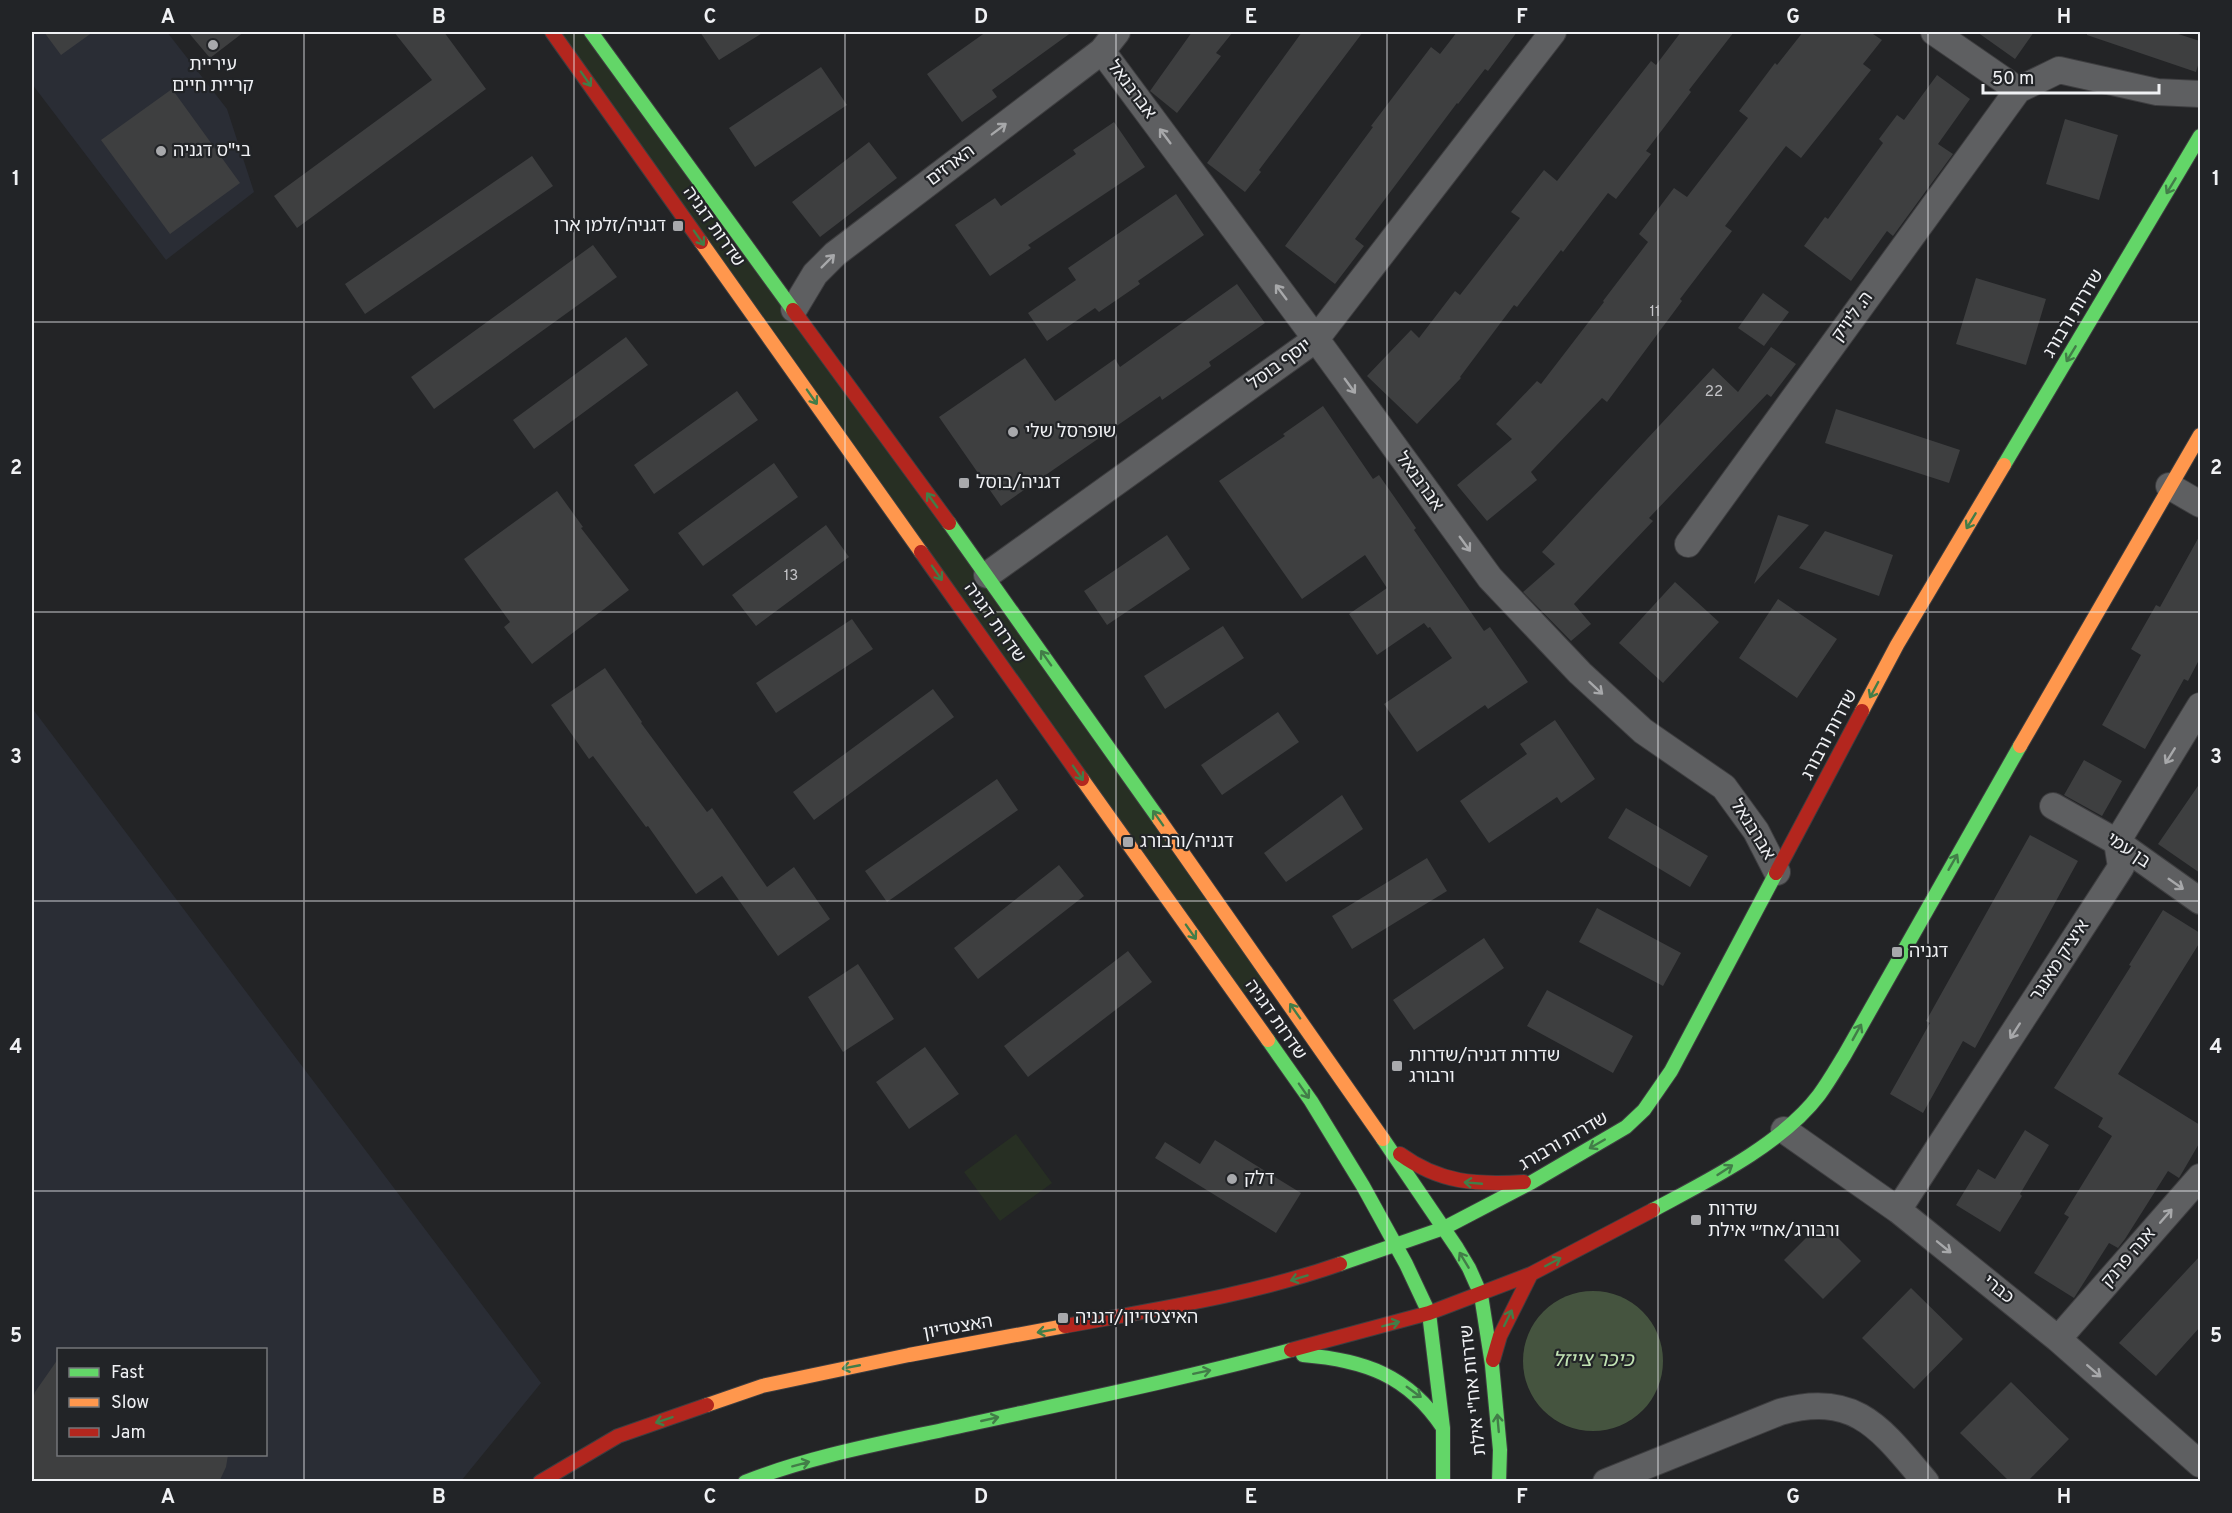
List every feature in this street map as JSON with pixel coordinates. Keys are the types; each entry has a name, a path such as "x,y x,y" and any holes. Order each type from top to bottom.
{"main road":[{"name":"שדרות דגניה","path":"552,32 1311,1101 1364,1186 1394,1244"},
{"name":"שדרות דגניה","path":"591,32 987,575 1444,1228"},
{"name":"שדרות ורבורג","path":"1394,1244 1444,1228 1532,1182 1626,1127 1644,1110 1671,1071 1898,645 2200,136"},
{"path":"745,1482 768,1473 855,1449 1280,1354 1430,1313 1531,1274 1719,1175 1784,1130 1818,1096 1844,1056 1937,890 2200,435"},
{"path":"1387,1144 1420,1169 1444,1178 1475,1184 1532,1182"},
{"path":"1364,1186 1365,1219"},
{"name":"שדרות אח\"י אילת","path":"1444,1228 1469,1268 1481,1295 1492,1365 1500,1450 1499,1482"},
{"name":"שדרות אח\"י אילת","path":"1394,1244 1430,1313 1443,1428 1443,1482"},
{"name":"האצטדיון","path":"540,1482 618,1436 762,1386 909,1355 1230,1296 1299,1278 1394,1244"},
{"path":"1335,1265 1355,1245"},
{"path":"1492,1365 1500,1336 1531,1274"},
{"path":"1280,1354 1313,1355 1346,1360 1375,1369 1420,1395 1436,1413 1443,1428"},
{"path":"1500,1450 1512,1475"}],"street":[{"name":"יוסף בוסל","path":"987,575 1316,339 1553,32"},
{"path":"1934,32 2018,90 2059,70 2157,92 2200,94"},
{"name":"הארזים","path":"794,309 815,274 835,254 1109,41"},
{"name":"אברבנאל","path":"1109,41 1316,339 1490,578 1580,673 1643,731 1724,787 1756,831 1777,872"},
{"name":"ה. ליויק","path":"1688,544 2018,90"},
{"path":"2169,486 2200,504"},
{"path":"2117,842 2200,706"},
{"name":"בן עמי","path":"2053,806 2117,842 2200,901"},
{"name":"איציק מאנגר","path":"1898,1210 2121,867 2117,842"},
{"name":"כברי","path":"1784,1130 1898,1210 2058,1339 2200,1464"},
{"name":"אנה פרנק","path":"2058,1339 2200,1177"},
{"path":"1606,1482 1780,1412 1803,1405 1818,1405 1848,1410 1864,1418 1882,1432 1926,1482"}],"shaded area":[{"name":"בי\"ס דגניה","path":"32,32 167,32 227,109 254,192 166,260 32,84"},
{"path":"561,32 584,32 1269,979 1241,995"},
{"path":"32,708 541,1383 461,1481 32,1481"},
{"path":"1016,1134 1052,1183 1000,1221 964,1172"}],"water":[{"name":"כיכר צייזל","path":"1593,1291 1620,1297 1632,1303 1642,1312 1651,1322 1657,1334 1663,1361 1657,1388 1651,1400 1642,1410 1632,1419 1620,1425 1593,1431 1566,1425 1554,1419 1544,1410 1535,1400 1529,1388 1523,1361 1529,1334 1535,1322 1544,1312 1554,1303 1566,1297"}],"building":[{"path":"44,32 93,32 61,55"},
{"name":"עיריית קריית חיים","path":"188,32 244,32 210,58"},
{"path":"394,32 444,32 486,89 297,228 274,196 432,80"},
{"path":"700,32 764,32 719,60"},
{"path":"986,32 1072,32 992,90 997,97 962,122 927,74"},
{"path":"1192,32 1233,32 1216,53 1221,56 1177,113 1150,91"},
{"path":"1302,32 1363,32 1245,192 1207,163"},
{"path":"1457,32 1517,32 1488,71 1485,69 1457,103 1355,239 1364,246 1335,284 1285,246 1431,47 1440,54"},
{"path":"1681,32 1734,32 1689,90 1691,92 1646,151 1651,154 1616,199 1608,193 1517,307 1514,305 1461,378 1417,424 1367,376 1411,330 1419,338 1455,291 1460,295 1520,218 1511,212 1544,170 1557,181 1651,61 1656,65"},
{"path":"1803,32 1870,32 1882,40 1863,64 1871,70 1801,158 1786,146 1725,226 1732,231 1680,299 1682,301 1607,402 1602,398 1531,472 1537,480 1487,521 1457,485 1512,439 1496,424 1537,381 1541,384 1648,242 1639,234 1674,188 1687,197 1748,118 1739,111 1775,63 1777,65"},
{"path":"1977,32 2034,32 2015,59"},
{"path":"2087,32 2172,32 2200,41 2200,59 2196,72 2087,35"},
{"path":"821,67 847,105 755,167 729,128"},
{"path":"1937,75 1970,99 1938,144 1953,154 1893,236 1887,231 1851,281 1804,246 1825,217 1828,219 1883,143 1879,139 1897,115 1904,120"},
{"path":"172,89 240,183 170,234 101,140"},
{"path":"2065,119 2118,135 2099,200 2046,184"},
{"path":"1114,122 1145,167 1028,245 1031,248 990,276 955,225 995,198 1001,206 1076,154 1073,150"},
{"path":"869,142 897,178 820,237 792,202"},
{"path":"532,156 553,186 365,314 345,284"},
{"path":"1176,194 1204,235 1138,281 1140,284 1099,312 1095,308 1047,341 1028,313 1076,280 1068,268"},
{"path":"593,245 617,277 434,409 411,377"},
{"path":"1976,278 2046,299 2026,365 1956,344"},
{"path":"1237,284 1265,323 1209,362 1211,366 1162,400 1160,396 1001,506 939,417 1025,358 1055,401 1115,359 1120,367"},
{"path":"1763,293 1789,312 1764,346 1738,328"},
{"path":"626,337 648,365 534,449 513,420"},
{"path":"1771,347 1796,364 1771,397 1767,394 1649,518 1653,521 1574,604 1591,624 1571,641 1523,592 1555,564 1542,552 1713,368 1738,392"},
{"path":"737,391 758,420 654,494 634,465"},
{"path":"1323,406 1373,479 1379,475 1484,631 1490,627 1528,682 1488,709 1485,705 1417,752 1384,704 1452,658 1430,627 1428,628 1424,623 1377,655 1349,614 1387,588 1365,555 1302,599 1219,481 1285,436 1283,434"},
{"path":"1836,409 1960,450 1949,483 1825,443"},
{"path":"774,463 798,497 703,566 678,533"},
{"path":"557,491 583,527 581,528 629,590 532,664 504,627 510,622 464,559"},
{"path":"1778,515 1809,525 1754,584"},
{"path":"826,525 849,557 756,626 732,595"},
{"path":"1825,531 1893,555 1879,596 1799,568"},
{"path":"1167,535 1190,569 1107,625 1084,591"},
{"path":"2200,535 2200,658 2188,681 2184,679 2145,749 2102,725 2141,655 2131,649 2156,605 2160,607"},
{"path":"1675,582 1719,622 1663,683 1619,643"},
{"path":"1778,599 1837,639 1797,698 1739,658"},
{"path":"852,619 873,649 776,713 756,683"},
{"path":"1223,626 1244,658 1165,709 1144,676"},
{"path":"605,668 641,723 707,812 712,808 767,887 794,867 830,919 778,956 722,876 696,894 648,826 646,827 593,756 589,759 551,705"},
{"path":"933,689 954,717 814,820 793,792"},
{"path":"1278,712 1299,742 1222,795 1201,765"},
{"path":"1555,720 1595,779 1561,803 1557,797 1489,843 1460,801 1527,754 1520,744"},
{"path":"2084,760 2122,781 2102,816 2064,795"},
{"path":"997,779 1018,810 887,902 865,871"},
{"path":"2200,783 2200,873 2158,844"},
{"path":"1342,795 1363,829 1286,882 1264,853"},
{"path":"1626,808 1708,856 1690,887 1608,838"},
{"path":"2030,835 2078,861 1975,1048 1963,1041 1923,1113 1890,1094 1930,1023 1926,1021"},
{"path":"1427,858 1447,891 1352,949 1332,916"},
{"path":"1059,865 1084,896 978,979 954,948"},
{"path":"1597,908 1681,953 1663,986 1579,942"},
{"path":"2163,910 2200,933 2200,942 2118,1074 2200,1125 2200,1142 2179,1178 2168,1171 2118,1248 2109,1243 2074,1298 2034,1273 2069,1217 2064,1214 2112,1136 2098,1127 2103,1118 2054,1088 2131,966 2129,965"},
{"path":"1484,938 1504,968 1414,1030 1393,1000"},
{"path":"1128,951 1152,982 1028,1077 1004,1046"},
{"path":"858,964 894,1019 843,1052 808,997"},
{"path":"1547,990 1633,1036 1613,1073 1527,1026"},
{"path":"925,1047 959,1094 909,1129 876,1082"},
{"path":"2025,1130 2049,1145 2000,1232 1956,1205 1978,1169 1995,1179"},
{"name":"דלק","path":"1215,1140 1301,1193 1276,1233 1155,1158 1165,1142 1200,1164"},
{"path":"1822,1222 1861,1261 1823,1299 1784,1260"},
{"path":"2200,1256 2200,1327 2156,1376 2119,1343"},
{"path":"1911,1288 1963,1339 1914,1389 1862,1338"},
{"path":"57,1360 57,1456 228,1456 226,1467 219,1482 35,1482 32,1472 32,1403 35,1392"},
{"path":"2011,1382 2069,1439 2027,1482 2010,1482 1960,1433"}],"traffic: fast":[{"path":"591,32 793,310"},
{"path":"2004,465 2200,136"},
{"path":"949,523 1159,819"},
{"path":"1653,1210 1764,1146 1785,1130 1819,1095 1844,1056 2020,746"},
{"path":"1340,1264 1444,1228 1532,1182 1626,1127 1644,1110 1671,1071 1776,873"},
{"path":"1268,1040 1311,1101 1363,1186 1406,1264 1429,1313 1443,1428 1443,1482"},
{"path":"1383,1139 1457,1248 1481,1295 1492,1365 1500,1450 1499,1482"},
{"path":"745,1482 847,1451 1164,1381 1291,1350"},
{"path":"1303,1355 1346,1361 1383,1374 1415,1395 1443,1428"}],"traffic: slow":[{"path":"701,242 921,552"},
{"path":"2020,746 2200,435"},
{"path":"1862,711 1897,645 2004,465"},
{"path":"1082,779 1268,1040"},
{"path":"1159,819 1383,1139"},
{"path":"707,1405 762,1386 909,1355 1065,1326"}],"traffic: jam":[{"path":"552,32 701,242"},
{"path":"793,310 949,523"},
{"path":"921,552 1082,779"},
{"path":"1776,873 1862,711"},
{"path":"1400,1154 1430,1171 1459,1180 1490,1183 1524,1182"},
{"path":"1291,1350 1429,1313 1531,1274 1653,1210"},
{"path":"1065,1326 1238,1293 1340,1264"},
{"path":"1493,1360 1500,1336 1531,1274"},
{"path":"540,1482 618,1436 707,1405"}],"place":[{"name":"עיריית קריית חיים","path":"213,45"},
{"name":"בי\"ס דגניה","path":"161,151"},
{"name":"דגניה/זלמן ארן","path":"678,226"},
{"name":"שופרסל שלי","path":"1013,432"},
{"name":"דגניה/בוסל","path":"964,483"},
{"name":"דגניה/ורבורג","path":"1128,842"},
{"name":"דגניה","path":"1897,952"},
{"name":"שדרות דגניה/שדרות ורבורג","path":"1397,1066"},
{"name":"דלק","path":"1232,1179"},
{"name":"שדרות ורבורג/אח״י אילת","path":"1696,1220"},
{"name":"האיצטדיון/דגניה","path":"1063,1318"}]}
